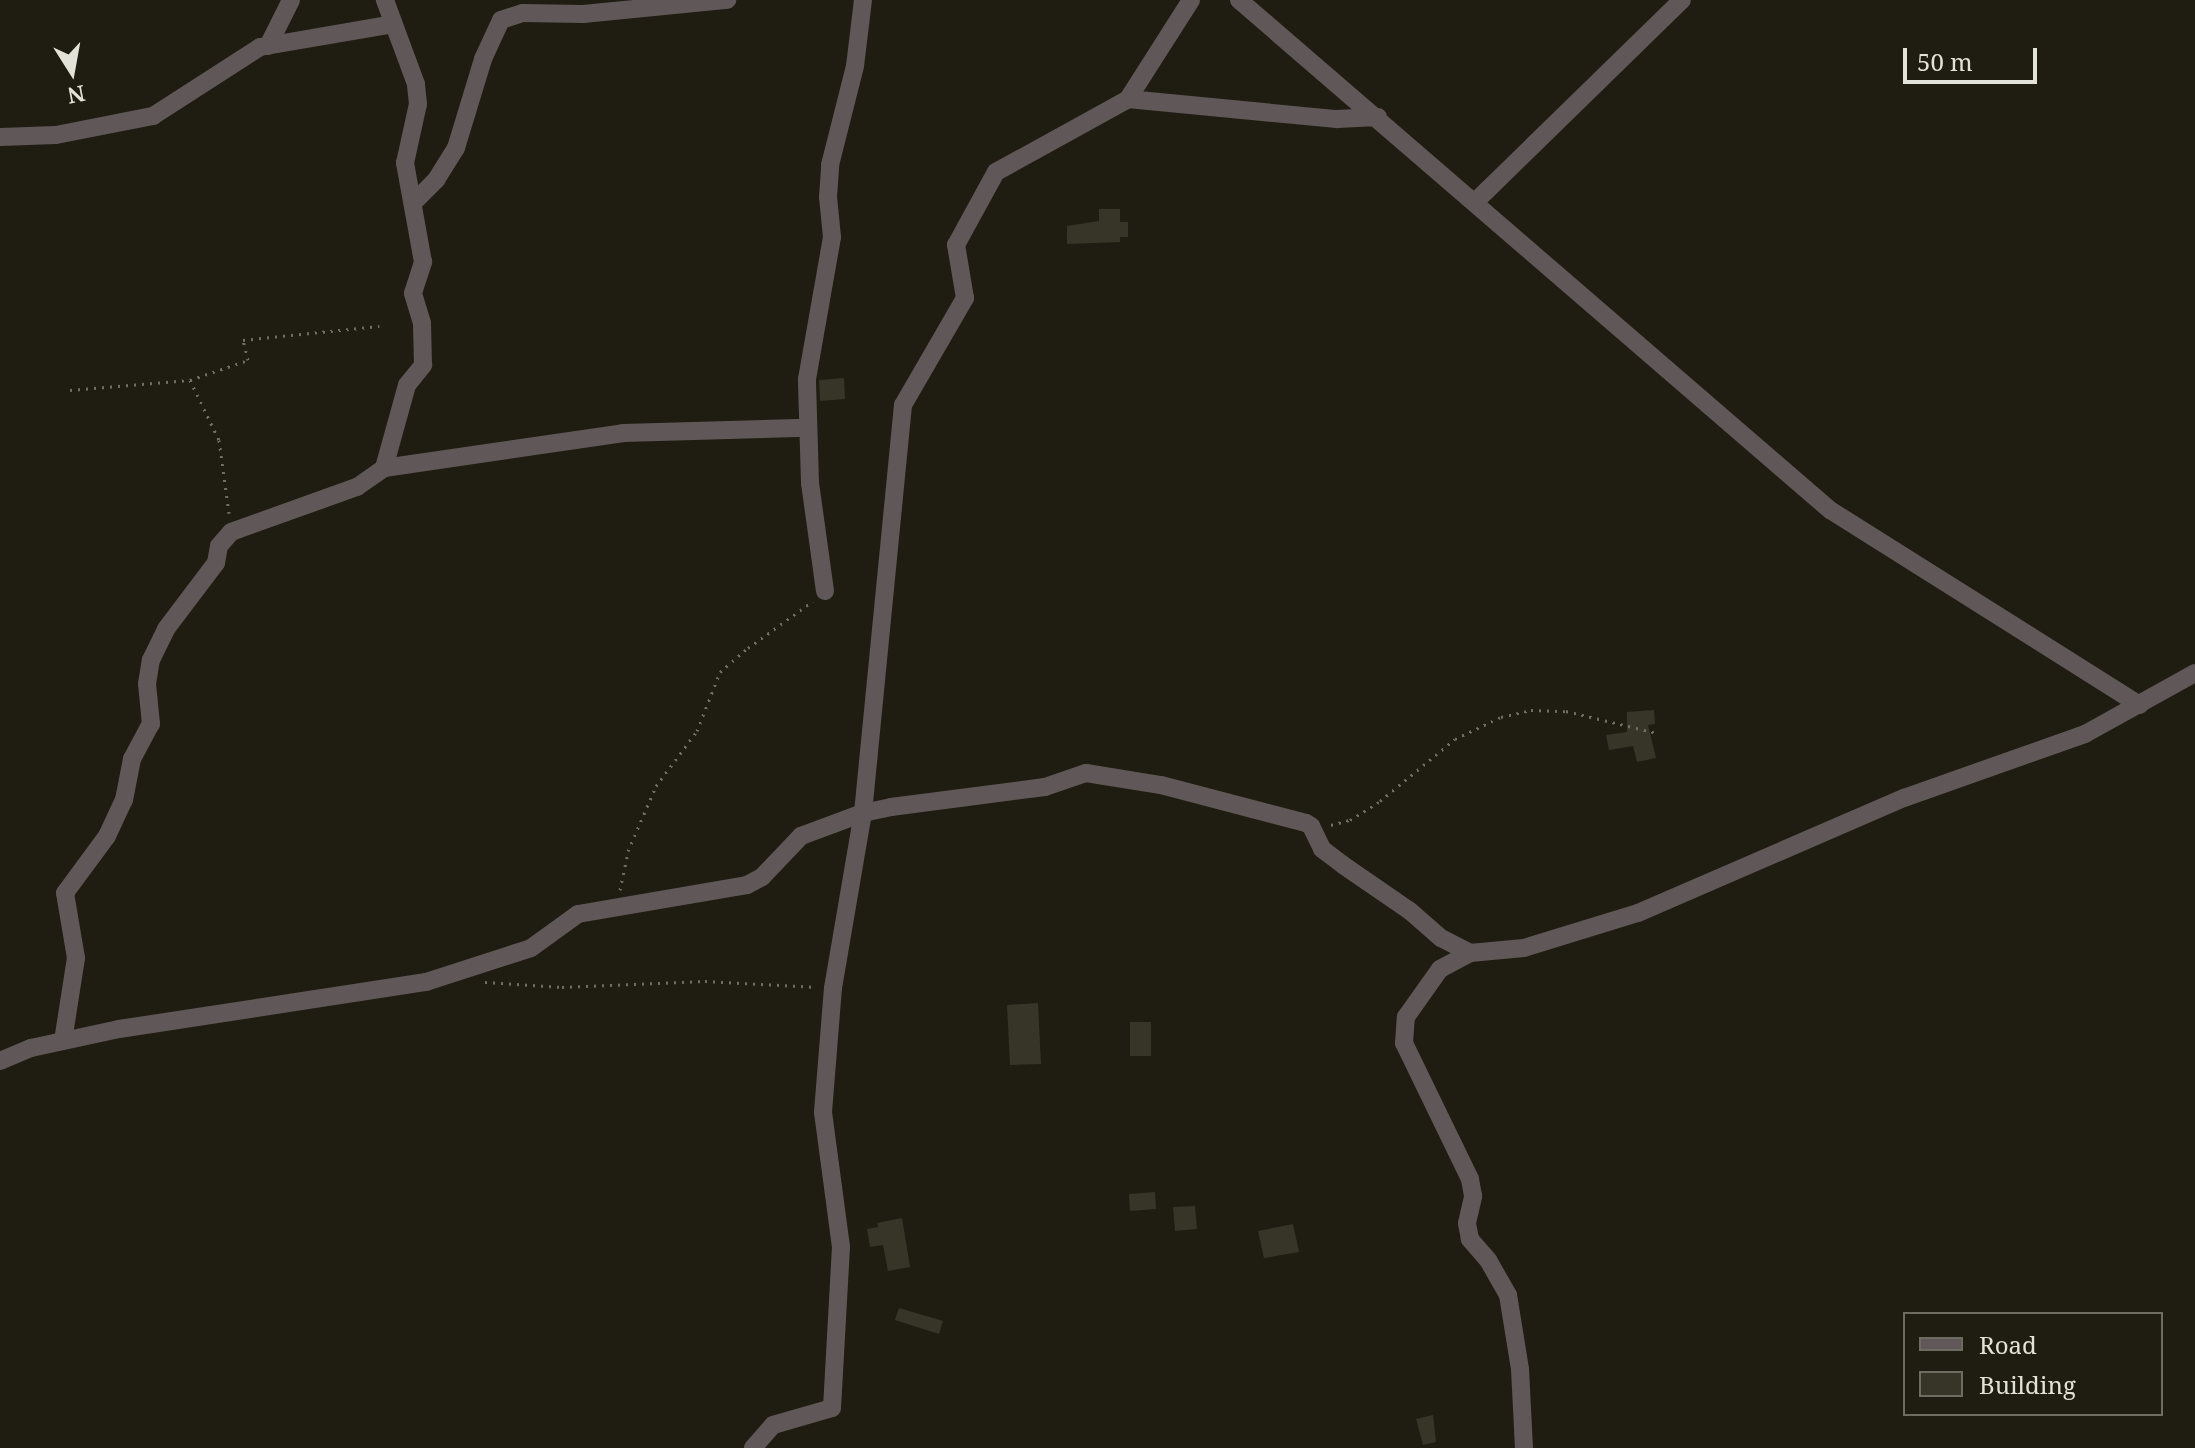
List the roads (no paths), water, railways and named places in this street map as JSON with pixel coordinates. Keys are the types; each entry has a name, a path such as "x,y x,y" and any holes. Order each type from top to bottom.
{"street":[{"path":"268,46 291,0"},
{"path":"384,468 407,385 423,365 422,323 413,293 423,262 405,163 418,104 416,84 385,0"},
{"path":"413,203 436,180 456,148 483,59 501,20 522,13 583,14 727,0"},
{"path":"753,1448 773,1425 832,1408 841,1247 823,1112 833,988 863,813 903,405 965,298 956,245 996,172 1128,99 1191,0"},
{"path":"1239,0 1830,510 2140,705"},
{"path":"1475,202 1682,0"},
{"path":"825,591 810,483 807,428 810,357 832,237 828,197 830,165 855,66 857,2"},
{"path":"0,137 56,135 153,116 260,47 393,24"},
{"path":"1128,99 1337,119 1378,117"},
{"path":"63,1041 76,958 65,893 107,836 124,800 132,759 151,724 147,684 151,660 166,629 216,563 219,546 231,532 357,487 384,468 623,433 807,428"},
{"path":"1524,1448 1520,1369 1508,1295 1488,1260 1470,1239 1467,1223 1473,1196 1470,1179 1404,1043 1406,1017 1435,975 1446,964 1470,953 1524,948 1638,913 1915,793 2085,734 2195,673"},
{"path":"0,1061 31,1048 162,1021 315,1001 426,982 531,948 578,914 747,885 762,877 801,836 863,813 930,801 1045,787 1082,774 1096,773 1161,785 1311,826 1322,849 1410,911 1441,938 1470,953"}]}
